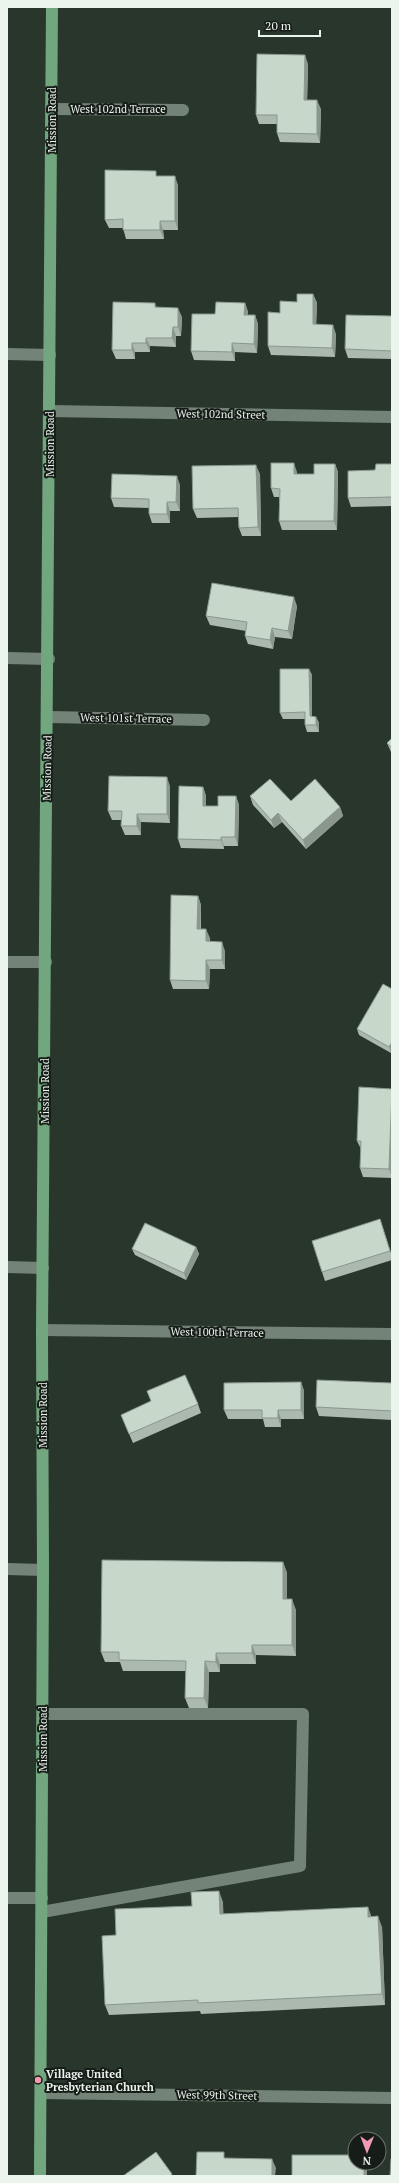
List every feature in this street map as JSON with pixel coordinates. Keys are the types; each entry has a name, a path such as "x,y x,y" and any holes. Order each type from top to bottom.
{"main road":[{"name":"Mission Road","path":"40,2176 43,1714 42,1330 49,659 52,7"}],"street":[{"name":"West 102nd Terrace","path":"52,109 183,110"},
{"path":"7,354 50,355"},
{"name":"West 102nd Street","path":"50,411 392,417"},
{"path":"7,658 49,659"},
{"name":"West 101st Terrace","path":"48,717 204,720"},
{"path":"7,962 46,962"},
{"path":"7,1267 43,1268"},
{"name":"West 100th Terrace","path":"42,1330 392,1334"},
{"path":"7,1569 43,1570"},
{"path":"42,1912 300,1866 303,1714 43,1714"},
{"path":"7,1898 42,1898"},
{"name":"West 99th Street","path":"41,2093 392,2098"}],"building":[{"path":"257,54 305,55 304,100 317,100 317,134 277,133 277,115 256,115"},
{"path":"105,170 156,171 156,176 175,176 175,221 160,221 160,230 123,230 123,219 105,220"},
{"path":"297,294 313,294 313,324 333,325 332,348 268,346 268,312 280,313 280,301 297,302"},
{"path":"113,302 155,303 155,307 178,308 178,327 173,327 172,338 146,338 146,343 132,343 132,350 112,350"},
{"path":"216,302 245,303 244,315 255,315 254,344 232,343 232,352 191,351 192,314 215,314"},
{"path":"346,315 392,316 392,351 345,349"},
{"path":"271,463 294,463 294,474 314,474 314,464 335,464 334,521 279,521 280,489 271,488"},
{"path":"376,464 392,464 392,497 348,498 348,471 375,470"},
{"path":"256,465 258,527 239,528 238,508 193,509 192,466"},
{"path":"112,474 177,476 176,502 167,502 167,514 149,514 149,499 111,498"},
{"path":"212,583 294,597 288,631 272,628 270,640 245,636 247,622 206,616"},
{"path":"280,669 309,669 310,716 316,717 316,725 305,725 305,712 280,713"},
{"path":"392,738 392,748 387,743"},
{"path":"109,776 167,777 167,814 137,814 137,826 121,826 122,811 108,811"},
{"path":"270,779 291,801 315,779 340,807 303,840 278,813 271,820 250,796"},
{"path":"179,786 203,787 203,806 218,806 218,796 236,796 235,837 221,837 221,840 178,839"},
{"path":"171,895 198,896 197,929 206,929 206,941 222,942 222,960 206,960 206,981 170,980"},
{"path":"383,984 392,989 392,1042 389,1047 357,1029"},
{"path":"359,1087 392,1089 389,1169 360,1168 361,1141 357,1141"},
{"path":"380,1219 390,1251 322,1272 312,1241"},
{"path":"145,1223 196,1247 184,1273 132,1249"},
{"path":"185,1375 198,1404 129,1434 121,1415 151,1401 147,1391"},
{"path":"317,1380 392,1383 392,1411 316,1407"},
{"path":"301,1382 301,1410 278,1410 278,1418 262,1418 262,1410 224,1410 224,1383"},
{"path":"102,1560 283,1562 283,1599 292,1599 292,1645 252,1645 252,1653 216,1653 216,1662 205,1661 204,1698 185,1698 186,1661 119,1660 119,1652 101,1652"},
{"path":"219,1891 220,1914 368,1907 368,1917 378,1916 382,1994 198,2003 198,2000 105,2005 102,1936 116,1935 115,1909 192,1906 191,1892"},
{"path":"156,2152 172,2174 170,2176 123,2176"},
{"path":"197,2152 224,2152 224,2158 272,2159 272,2176 196,2176"},
{"path":"292,2155 347,2155 347,2171 364,2171 364,2176 292,2176"},
{"path":"391,2159 392,2176 390,2176"}],"place":[{"name":"Village United Presbyterian Church","path":"38,2080"}]}
